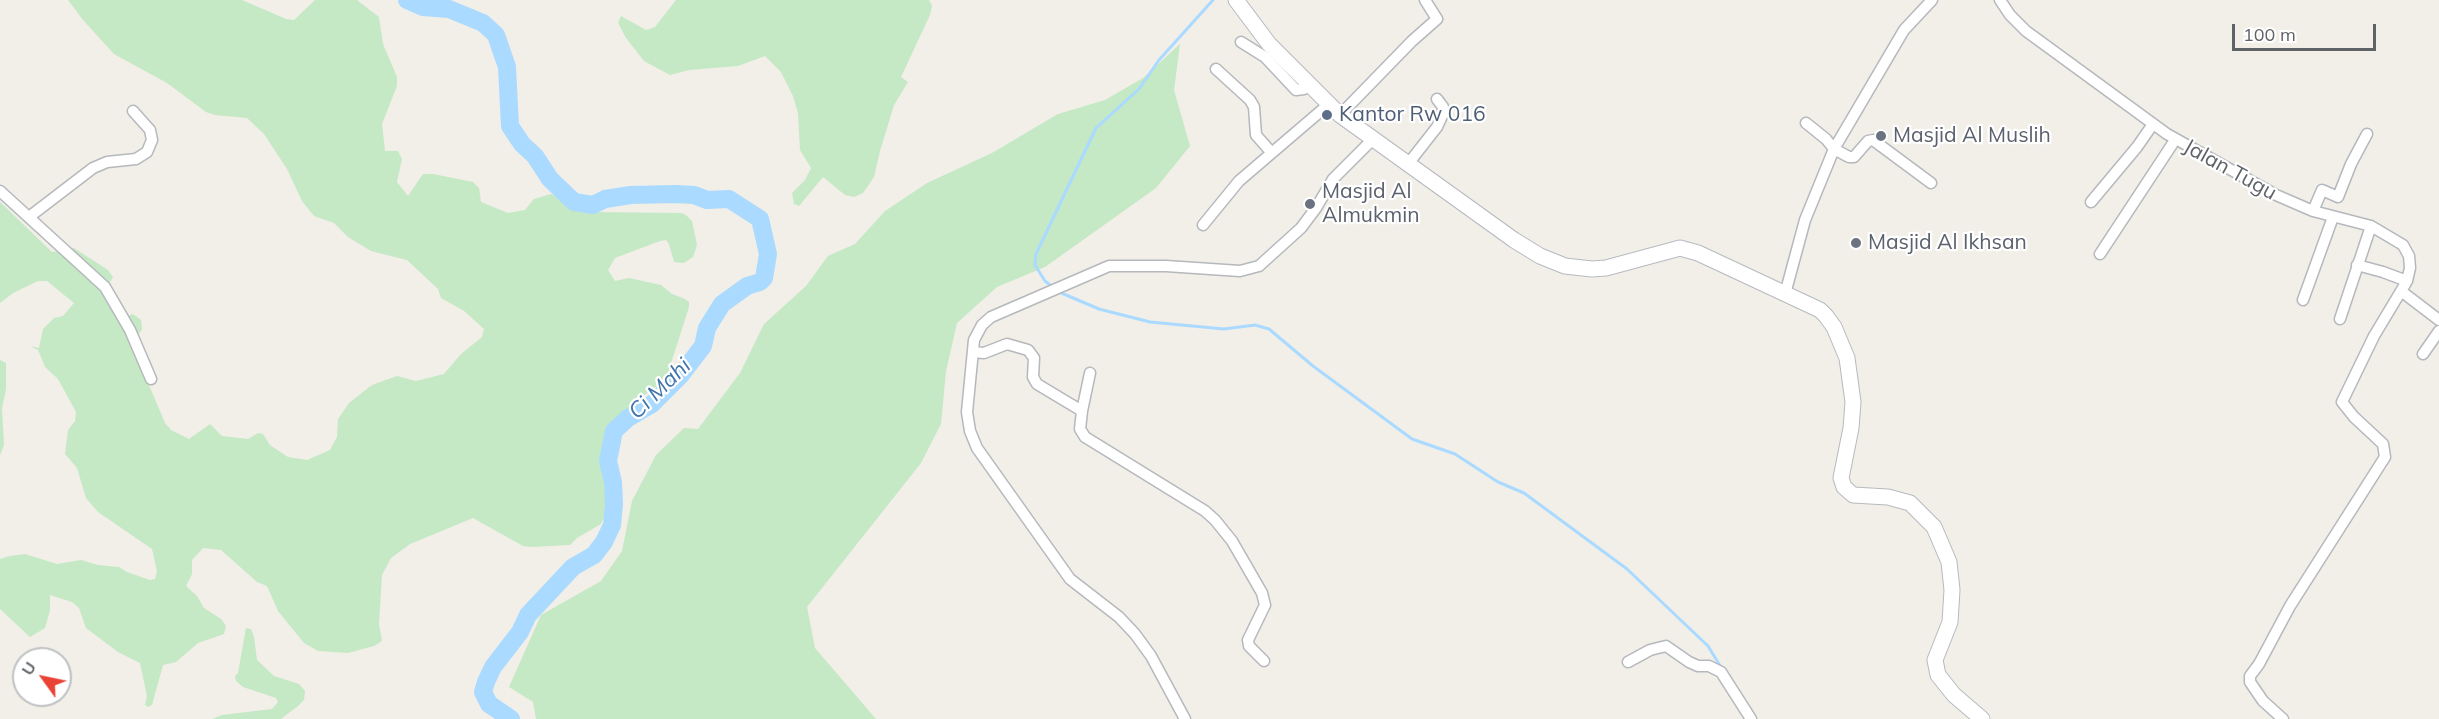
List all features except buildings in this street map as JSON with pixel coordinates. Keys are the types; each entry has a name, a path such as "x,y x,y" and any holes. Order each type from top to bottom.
{"main road":[{"path":"1236,0 1269,44 1340,115 1514,240 1540,255 1565,266 1606,268 1680,248 1698,253 1826,316 1834,327 1846,358 1852,402 1851,428 1841,478 1844,487 1853,495 1888,497 1910,503 1934,527 1949,562 1952,590 1950,622 1935,660 1938,675 1954,695 1982,719"}],"street":[{"path":"1340,115 1412,41 1437,19 1425,0"},
{"path":"1785,294 1805,220 1834,149 1904,30 1932,0"},
{"name":"Jalan Tugu","path":"2000,0 2026,30 2175,140 2276,195 2313,211 2371,226 2403,245 2409,256 2410,268 2404,286"},
{"path":"1241,42 1265,57 1296,90 1304,89 1308,85"},
{"path":"1216,69 1250,100 1254,107 1256,135 1271,152"},
{"path":"1408,164 1437,127 1442,116 1443,107 1437,99"},
{"path":"1203,225 1239,181 1329,104"},
{"path":"29,217 93,168 107,162 136,159 147,152 152,140 150,130 133,111"},
{"path":"1806,123 1826,138 1834,149 1849,157 1854,157 1868,141 1873,140 1931,183"},
{"path":"2091,202 2153,124"},
{"path":"2313,211 2322,190 2338,197 2351,164 2367,134"},
{"path":"1185,719 1151,656 1134,633 1119,617 1070,579 977,448 970,430 967,412 974,340 991,317 1038,298 1098,269 1125,265 1240,272 1259,266 1300,228 1316,208 1333,179 1373,139"},
{"path":"2100,254 2175,140"},
{"path":"0,191 105,287 130,330 152,379"},
{"path":"2303,300 2333,217"},
{"path":"2340,319 2371,226"},
{"path":"2357,265 2383,272 2404,286 2439,320"},
{"path":"2283,719 2263,701 2250,682 2250,676 2259,664 2290,606 2385,456 2383,444 2349,412 2342,402 2373,336 2404,286"},
{"path":"2423,354 2439,331"},
{"path":"973,352 984,353 1007,344 1028,350 1034,358 1033,377 1037,384 1082,411"},
{"path":"1090,373 1080,429 1085,437 1205,511 1232,540 1262,593 1265,604 1248,640 1249,646 1264,662"},
{"path":"1628,662 1650,650 1666,646 1689,662 1698,666 1709,666 1720,672 1751,719"}],"green space":[{"path":"68,0 242,0 286,19 294,20 315,0 357,0 379,17 383,44 397,77 397,86 382,124 385,151 398,151 402,159 397,182 408,196 423,174 433,174 473,182 479,188 481,202 508,213 525,210 534,199 551,194 590,212 681,213 686,215 692,221 697,245 693,257 684,263 674,262 666,240 615,258 608,270 615,281 629,278 661,285 672,294 689,302 689,307 666,379 638,400 621,435 604,460 609,506 601,524 577,538 570,545 531,547 523,546 473,518 410,544 391,558 382,575 379,624 382,641 374,646 348,653 318,651 304,643 278,611 267,586 257,582 221,550 203,548 192,560 192,574 186,586 197,596 204,608 221,619 226,626 224,634 198,643 176,662 163,665 152,705 148,707 145,705 147,696 140,663 118,652 86,628 79,608 72,602 50,595 50,610 45,628 30,637 0,609 0,559 10,556 25,554 57,564 81,560 98,565 119,567 150,580 155,579 157,571 152,549 98,512 86,498 77,468 65,454 68,430 75,421 76,412 58,379 45,367 38,350 30,346 39,348 43,329 54,318 63,316 74,303 47,281 38,281 13,293 0,303 0,202 52,252 74,248 108,270 113,277 103,295 117,315 125,317 133,314 141,320 142,329 132,345 165,423 171,430 189,439 210,424 222,436 248,439 258,433 263,434 270,445 288,457 307,460 330,450 337,437 338,419 349,403 372,385 397,376 416,381 444,374 461,354 482,337 484,329 464,311 441,298 438,289 407,260 371,251 348,237 334,223 314,216 302,201 287,169 264,134 247,118 206,112 167,83 114,54"},
{"path":"676,0 929,0 932,6 930,15 901,77 908,82 894,105 874,177 863,193 854,197 845,195 823,177 799,206 794,204 792,193 805,180 811,168 800,150 798,113 793,96 781,72 765,56 738,66 689,70 670,75 644,61 626,38 618,23 621,16 646,30 655,27"},
{"path":"1180,44 1174,90 1190,146 1156,188 1045,267 997,287 957,323 946,371 941,424 921,463 807,607 815,648 876,719 536,719 533,702 509,687 541,615 601,581 622,551 632,501 656,455 684,428 698,429 740,373 764,324 806,286 828,256 855,244 885,211 927,183 992,153 1058,114 1105,100 1143,78"},
{"path":"0,360 6,363 6,389 2,408 4,445 0,455"},
{"path":"246,628 251,629 254,637 257,660 274,676 299,684 305,691 304,700 281,719 212,719 222,715 272,709 278,702 276,698 243,687 236,681 235,676 238,673"}],"waterway":[{"name":"Ci Mahi","path":"407,0 423,7 449,9 483,23 496,35 507,67 510,126 522,144 535,156 550,179 574,202 593,205 605,199 631,195 676,194 694,195 707,200 729,199 760,219 768,254 764,278 760,282 747,286 722,304 707,328 703,346 680,376 652,404 628,418 614,431 608,461 613,482 614,504 612,525 604,542 594,555 573,567 528,615 520,632 493,667 486,682 483,692 489,704 511,719"},
{"path":"1054,288 1045,281 1035,265 1036,254 1096,128 1139,89 1159,60 1213,0"},
{"path":"1059,292 1099,309 1150,322 1224,329 1255,325 1269,329 1313,366 1412,439 1455,454 1498,482 1524,493 1627,569 1708,646 1722,669"}],"place":[{"name":"Kantor Rw 016","path":"1327,115"},
{"name":"Masjid Al Muslih","path":"1881,136"},
{"name":"Masjid Al Almukmin","path":"1310,204"},
{"name":"Masjid Al Ikhsan","path":"1856,243"}]}
